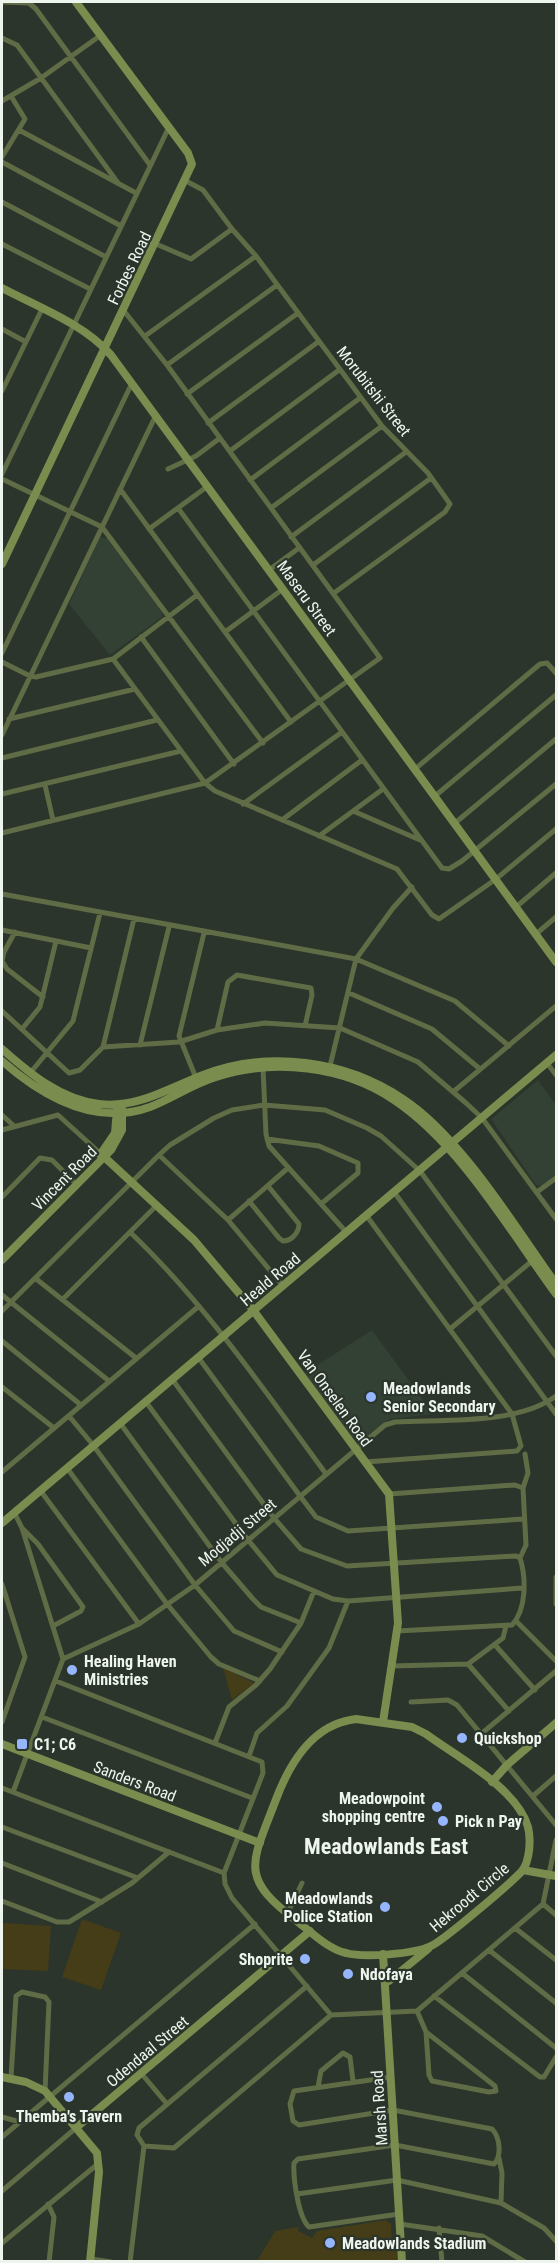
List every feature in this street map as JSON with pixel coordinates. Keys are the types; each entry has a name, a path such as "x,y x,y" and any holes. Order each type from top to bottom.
{"street":[{"path":"2,2 29,3 34,6 150,165"},
{"name":"Forbes Road","path":"2,564 186,181 192,159 76,2"},
{"path":"2,101 42,78 101,35"},
{"path":"2,38 17,45 118,183"},
{"path":"2,157 25,116 11,96"},
{"path":"2,474 169,127"},
{"path":"19,130 136,193"},
{"path":"2,162 121,226"},
{"name":"Morubitshi Street","path":"186,181 203,190 232,229 256,256 382,426 431,478 448,501 449,508 334,593"},
{"path":"2,202 105,257"},
{"path":"156,244 190,258 232,229"},
{"path":"2,244 90,289"},
{"path":"145,336 256,256"},
{"path":"167,365 277,285"},
{"name":"Maseru Street","path":"2,288 73,326 106,348 556,962"},
{"path":"2,392 42,309"},
{"path":"2,833 205,783 378,660 378,654 334,593 167,365 124,311"},
{"path":"187,394 298,313"},
{"path":"2,329 26,342"},
{"path":"208,423 318,342"},
{"path":"230,451 339,370"},
{"path":"2,653 132,382"},
{"path":"250,480 360,398"},
{"path":"2,735 156,415"},
{"path":"271,508 382,426"},
{"path":"168,469 220,438"},
{"path":"291,537 406,452"},
{"path":"313,565 431,478"},
{"path":"2,479 102,527 263,743"},
{"path":"149,529 208,486"},
{"path":"120,489 291,722"},
{"path":"178,508 440,867 446,870 475,850 556,784"},
{"path":"269,570 299,548"},
{"path":"225,632 283,589"},
{"path":"2,662 30,676 113,659 197,595"},
{"path":"141,637 234,764"},
{"path":"113,659 205,783 223,796 397,869 432,915 441,919 496,879 556,829"},
{"path":"415,769 540,664 548,663 556,673"},
{"path":"9,719 135,689"},
{"path":"435,796 556,695"},
{"path":"2,758 157,720"},
{"path":"243,804 342,732"},
{"path":"455,823 556,740"},
{"path":"2,794 181,751"},
{"path":"282,820 362,760"},
{"path":"45,784 53,820"},
{"path":"319,836 383,789"},
{"path":"353,811 422,841"},
{"path":"516,907 556,873"},
{"path":"330,1066 356,960 393,908 412,887"},
{"path":"2,894 169,927 356,960 455,1001 509,1046"},
{"path":"31,1072 73,1021 100,913"},
{"path":"536,934 556,917"},
{"path":"2,1011 69,1072 80,1070 103,1047 134,920"},
{"path":"140,1045 169,927"},
{"path":"2,930 91,948"},
{"path":"15,932 4,952 2,962 43,998"},
{"path":"196,1078 180,1042 182,1023 204,933"},
{"path":"22,1029 40,1007 56,941"},
{"path":"217,1030 228,982 237,975 311,988 312,995 305,1026"},
{"path":"349,993 432,1029 480,1069"},
{"path":"453,1092 556,1006"},
{"path":"103,1047 180,1042 217,1030 265,1023 340,1028 418,1062 453,1092 482,1118 556,1219"},
{"path":"2,1049 58,1091 79,1100 120,1109 142,1110"},
{"name":"Heald Road","path":"2,1523 556,1055"},
{"path":"2,1061 54,1098 79,1108 102,1113 120,1109 230,1066 254,1062 290,1062 330,1066 371,1082 405,1100 450,1145 556,1284"},
{"path":"547,1063 556,1075"},
{"path":"102,1113 119,1132 142,1110 214,1077 263,1068 324,1071 360,1083 400,1104 450,1145 556,1294"},
{"path":"263,1068 267,1139 288,1168 346,1233"},
{"path":"2,1311 170,1145 214,1118 232,1110 264,1104 316,1108 375,1132 420,1171 556,1356"},
{"name":"Vincent Road","path":"2,1258 73,1181 115,1145 119,1132 120,1109"},
{"path":"2,1115 14,1126"},
{"path":"2,1130 58,1115 103,1155"},
{"path":"267,1139 319,1146 357,1163 358,1173 321,1204"},
{"name":"Vincent Road","path":"2,1258 103,1155"},
{"name":"Van Onselen Road","path":"103,1155 194,1240 253,1310 388,1494 397,1631 383,1722"},
{"path":"159,1155 228,1220 283,1286"},
{"path":"2,1197 40,1158 51,1160 73,1181"},
{"path":"228,1220 288,1168"},
{"path":"537,1192 556,1178"},
{"path":"249,1201 279,1238 289,1240 297,1233 299,1224 268,1186"},
{"path":"394,1192 556,1414"},
{"path":"63,1299 157,1205"},
{"path":"365,1462 517,1451 520,1441 512,1414 366,1215"},
{"path":"130,1233 167,1268 224,1335 326,1474"},
{"path":"450,1329 532,1261"},
{"path":"35,1278 136,1358"},
{"path":"2,1295 109,1381"},
{"path":"2,1472 199,1306"},
{"path":"2,1341 81,1405"},
{"path":"198,1357 316,1517 344,1530 523,1519"},
{"path":"172,1379 274,1518 301,1549 347,1566 516,1556 520,1558"},
{"path":"2,1387 54,1428"},
{"name":"Modjadji Street","path":"63,1659 139,1624 195,1585 389,1423 512,1414 548,1402 556,1396"},
{"path":"146,1402 248,1540 277,1575 333,1599 348,1601 523,1588"},
{"path":"69,1416 195,1585 238,1634 282,1652"},
{"path":"120,1424 222,1563 258,1605 301,1623"},
{"path":"397,1631 506,1626 516,1621 522,1606 520,1558 526,1545 523,1488 528,1473 525,1454"},
{"path":"67,1468 167,1604 216,1662 260,1681"},
{"path":"388,1494 515,1485 523,1488"},
{"path":"40,1490 139,1624"},
{"path":"13,1792 63,1659 22,1528 14,1512"},
{"path":"22,1528 38,1544 83,1607 81,1611 53,1626"},
{"path":"556,1577 556,1604"},
{"path":"2,1584 25,1657 2,1722"},
{"path":"214,1743 229,1707 260,1681 282,1652 301,1623 314,1591"},
{"path":"249,1756 257,1733 287,1706 329,1648 348,1601"},
{"path":"516,1621 556,1661"},
{"path":"392,1666 468,1664 503,1638 506,1626"},
{"path":"495,1645 535,1690"},
{"path":"468,1664 509,1711"},
{"path":"481,1734 556,1671"},
{"path":"56,1681 259,1760 264,1769 224,1873 228,1890 331,2015"},
{"path":"411,1702 452,1701 556,1825"},
{"path":"42,1716 252,1798"},
{"name":"Hekroodt Circle","path":"351,1720 383,1722 419,1730 492,1782 513,1801 528,1827 529,1845 523,1869 434,1944 383,1954 345,1953 310,1931 267,1898 256,1879 254,1862 288,1769 315,1737 325,1730 351,1720"},
{"path":"492,1782 507,1765 556,1723"},
{"name":"Sanders Road","path":"2,1744 260,1843"},
{"path":"533,1796 556,1776"},
{"path":"2,1788 224,1873"},
{"path":"2,1827 138,1878"},
{"path":"144,2146 174,2148 331,2015 417,2011 543,1904 553,1875 556,1840"},
{"path":"2,1901 61,1923 69,1922 138,1878 170,1852"},
{"path":"2,1863 102,1902"},
{"path":"523,1869 553,1875"},
{"path":"287,1914 302,1883"},
{"path":"543,1904 556,1915"},
{"path":"2,2137 48,2094 255,1924"},
{"path":"515,1928 556,1960"},
{"name":"Odendaal Street","path":"2,2191 310,1931"},
{"path":"385,1981 402,1971 434,1944"},
{"path":"489,1950 556,2003"},
{"name":"Marsh Road","path":"383,1954 402,2262"},
{"path":"386,1993 402,1971"},
{"path":"462,1973 556,2048"},
{"path":"130,2262 144,2146 138,2138 138,2130 307,1986"},
{"path":"11,2079 15,1999 22,1992 45,1997 49,2002 48,2094"},
{"path":"434,1996 540,2077 544,2077 556,2057"},
{"path":"417,2011 426,2032 429,2074 432,2081 489,2092 497,2089 426,2032"},
{"path":"318,2087 321,2071 343,2054 350,2057 353,2081"},
{"path":"141,2073 167,2104"},
{"path":"2,2077 48,2094 95,2150 99,2163 90,2260 111,2262"},
{"path":"391,2077 353,2081 292,2093 292,2119 299,2125 393,2110 487,2128 496,2132 502,2173 501,2203"},
{"path":"2,2117 20,2121"},
{"path":"399,2214 310,2227 304,2222 297,2194 294,2166 297,2160 395,2145 494,2164 498,2156"},
{"path":"2,2243 99,2163"},
{"path":"297,2194 398,2180 501,2203 544,2228 556,2241"},
{"path":"48,2205 54,2217 49,2262"},
{"path":"400,2224 440,2228 482,2236 525,2262"},
{"path":"440,2228 442,2262"}],"shaded area":[{"path":"100,537 110,539 162,611 162,617 110,655 69,604"},
{"path":"538,1080 556,1105 556,1175 541,1186 536,1185 491,1119"},
{"name":"Meadowlands Senior Secondary","path":"372,1330 433,1414 390,1419 357,1446 305,1373"},
{"path":"223,1668 254,1683 232,1700"},
{"path":"82,1919 121,1933 101,1990 62,1977"},
{"path":"2,1923 51,1926 48,1971 2,1969"},
{"name":"Meadowlands Stadium","path":"386,2220 391,2224 392,2248 397,2252 398,2261 257,2261 275,2231 298,2227 298,2231 312,2238 317,2231"}],"place":[{"name":"Meadowlands Senior Secondary","path":"371,1397"},
{"name":"Healing Haven Ministries","path":"72,1670"},
{"name":"Quickshop","path":"462,1738"},
{"name":"C1; C6","path":"22,1744"},
{"name":"Meadowpoint shopping centre","path":"437,1807"},
{"name":"Pick n Pay","path":"443,1821"},
{"name":"Meadowlands Police Station","path":"385,1907"},
{"name":"Shoprite","path":"305,1959"},
{"name":"Ndofaya","path":"348,1974"},
{"name":"Themba's Tavern","path":"69,2097"},
{"name":"Meadowlands Stadium","path":"330,2243"}],"district":[{"name":"Meadowlands East","path":"386,1846"}]}
